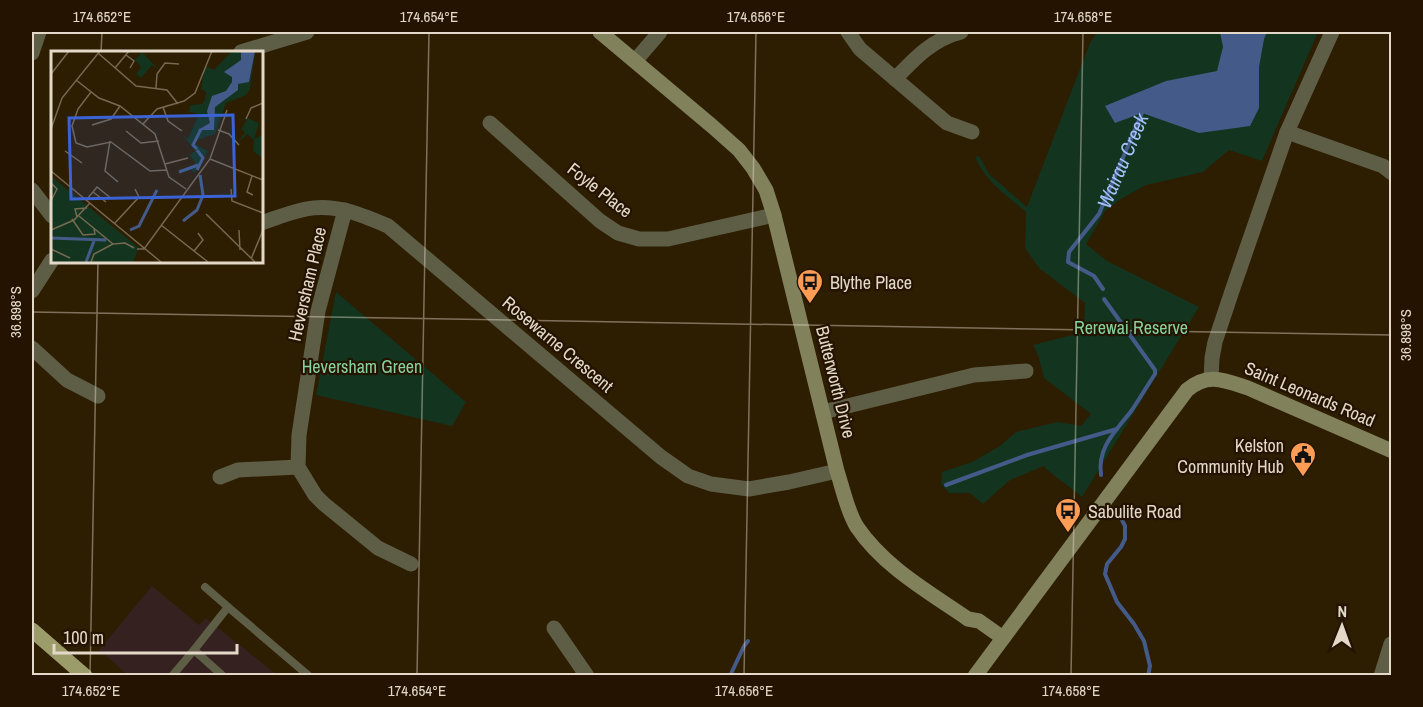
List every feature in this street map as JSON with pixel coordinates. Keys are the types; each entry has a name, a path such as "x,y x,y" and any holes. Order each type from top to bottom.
{"main road":[{"path":"32,630 85,675"}],"street":[{"path":"32,53 39,32"},
{"path":"244,51 307,32"},
{"name":"Butterworth Drive","path":"600,32 739,150 766,190 837,471 856,526 872,546 906,576 968,619 979,621 999,642"},
{"path":"635,61 660,32"},
{"path":"848,32 860,49 947,123 972,132"},
{"path":"895,78 928,47 951,34 961,32"},
{"path":"975,675 1186,390 1194,383 1211,379 1215,342 1287,132 1332,32"},
{"name":"Foyle Place","path":"490,123 600,220 618,233 639,239 668,239 774,215"},
{"path":"1287,132 1383,166 1392,173"},
{"path":"32,190 51,215"},
{"name":"Rosewarne Crescent","path":"262,223 307,208 332,207 361,214 388,226 661,457 688,476 711,484 749,489 837,471"},
{"name":"Heversham Place","path":"298,467 299,435 318,311 345,210"},
{"path":"32,291 51,262"},
{"path":"32,348 67,380 99,396"},
{"path":"823,412 974,375 1026,371"},
{"name":"Saint Leonards Road","path":"1211,379 1225,380 1248,388 1392,450"},
{"path":"219,477 238,470 298,467 315,495 324,504 378,548 411,564"},
{"path":"554,628 587,675"},
{"path":"1381,675 1391,644"}],"lane":[{"path":"205,587 309,675"},
{"path":"172,675 228,607"},
{"path":"194,650 224,675"}],"shaded area":[{"path":"152,586 199,625 206,618 277,675 128,675 99,650"}],"green space":[{"name":"Rerewai Reserve","path":"1097,32 1318,32 1262,161 1229,150 1203,172 1146,185 1106,210 1086,244 1107,261 1199,307 1082,497 1044,466 1010,480 983,504 970,493 949,493 941,484 942,472 972,462 1000,446 1016,432 1058,422 1081,426 1091,414 1044,378 1033,345 1084,332 1085,303 1039,268 1025,248 1026,212 991,181 975,157 979,156 989,174 1027,207 1090,43"},
{"name":"Heversham Green","path":"336,292 466,402 452,426 316,395"}],"water":[{"path":"1220,32 1267,32 1259,67 1259,108 1250,126 1199,133 1142,113 1115,123 1105,106 1166,81 1217,71 1223,47"}],"waterway":[{"name":"Wairau Creek","path":"1103,289 1094,276 1068,262 1069,252 1099,214 1142,113"},
{"name":"Wairau Creek","path":"1101,475 1102,456 1109,440 1155,374 1155,370 1104,299"},
{"name":"Wairau Creek","path":"946,485 1027,455 1117,429"},
{"path":"1117,510 1125,526 1125,539 1107,564 1105,574 1117,602 1144,641 1150,666 1148,676"},
{"name":"Wairau Creek","path":"730,676 748,641"}],"place":[{"name":"Blythe Place","path":"810,305"},
{"name":"Kelston Community Hub","path":"1303,478"},
{"name":"Sabulite Road","path":"1068,534"}]}
